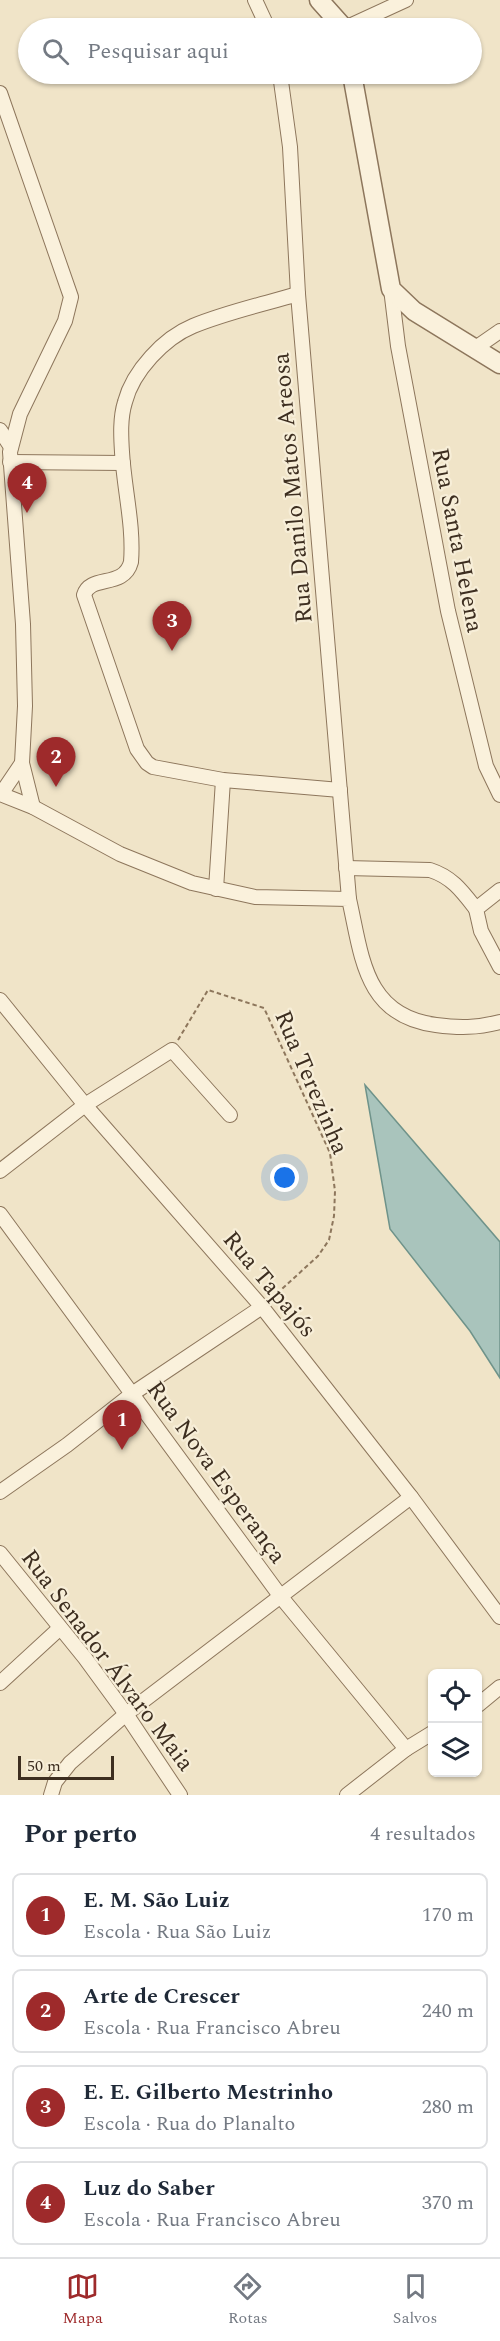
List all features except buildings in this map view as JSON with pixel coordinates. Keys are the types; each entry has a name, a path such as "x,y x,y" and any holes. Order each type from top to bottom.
{"street":[{"path":"255,0 263,18"},
{"path":"319,0 336,18"},
{"path":"367,18 406,0"},
{"name":"Rua Danilo Matos Areosa","path":"281,84 290,147 298,294 349,899 366,969 383,1002 400,1015 423,1024 476,1028 500,1022"},
{"path":"354,84 391,289 414,311 500,364"},
{"path":"0,93 71,297 65,321 20,414 11,447 10,462 23,624 26,706 22,763 33,807"},
{"name":"Rua Santa Helena","path":"391,289 398,346 452,633 486,766 500,795"},
{"path":"298,294 193,326 160,347 134,380 124,404 122,428 132,553 130,568 122,577 88,587 84,595 134,739 147,763 153,767 223,780 340,790"},
{"path":"474,349 500,331"},
{"path":"0,430 11,447"},
{"path":"10,462 123,463"},
{"path":"22,763 0,794 33,807 120,854 166,874 216,889 255,897 349,899"},
{"path":"216,889 223,780"},
{"path":"346,868 430,870 441,874 455,883 476,909 481,931 500,967"},
{"path":"476,909 500,890"},
{"name":"Rua Tapajós","path":"0,1000 85,1105 262,1307 411,1497 497,1612"},
{"path":"0,1171 85,1105 172,1050 230,1115"},
{"name":"Rua Nova Esperança","path":"0,1214 281,1597 406,1749"},
{"path":"0,1492 67,1445 132,1394 262,1307"},
{"path":"51,1795 55,1782 70,1763 126,1714 411,1497"},
{"name":"Rua Senador Álvaro Maia","path":"0,1553 126,1714 180,1795"},
{"path":"0,1683 60,1628"},
{"path":"482,1701 500,1687"},
{"path":"347,1795 428,1735"}],"path":[{"name":"Rua Terezinha","path":"172,1050 208,990 264,1008 330,1153 335,1191 334,1216 329,1240 318,1256 262,1307"}],"water":[{"path":"365,1085 500,1242 500,1378 470,1331 390,1229"}],"place":[{"name":"Luz do Saber","path":"27,513"},
{"name":"E. E. Gilberto Mestrinho","path":"172,651"},
{"name":"Arte de Crescer","path":"56,787"},
{"name":"E. M. São Luiz","path":"122,1450"}]}
